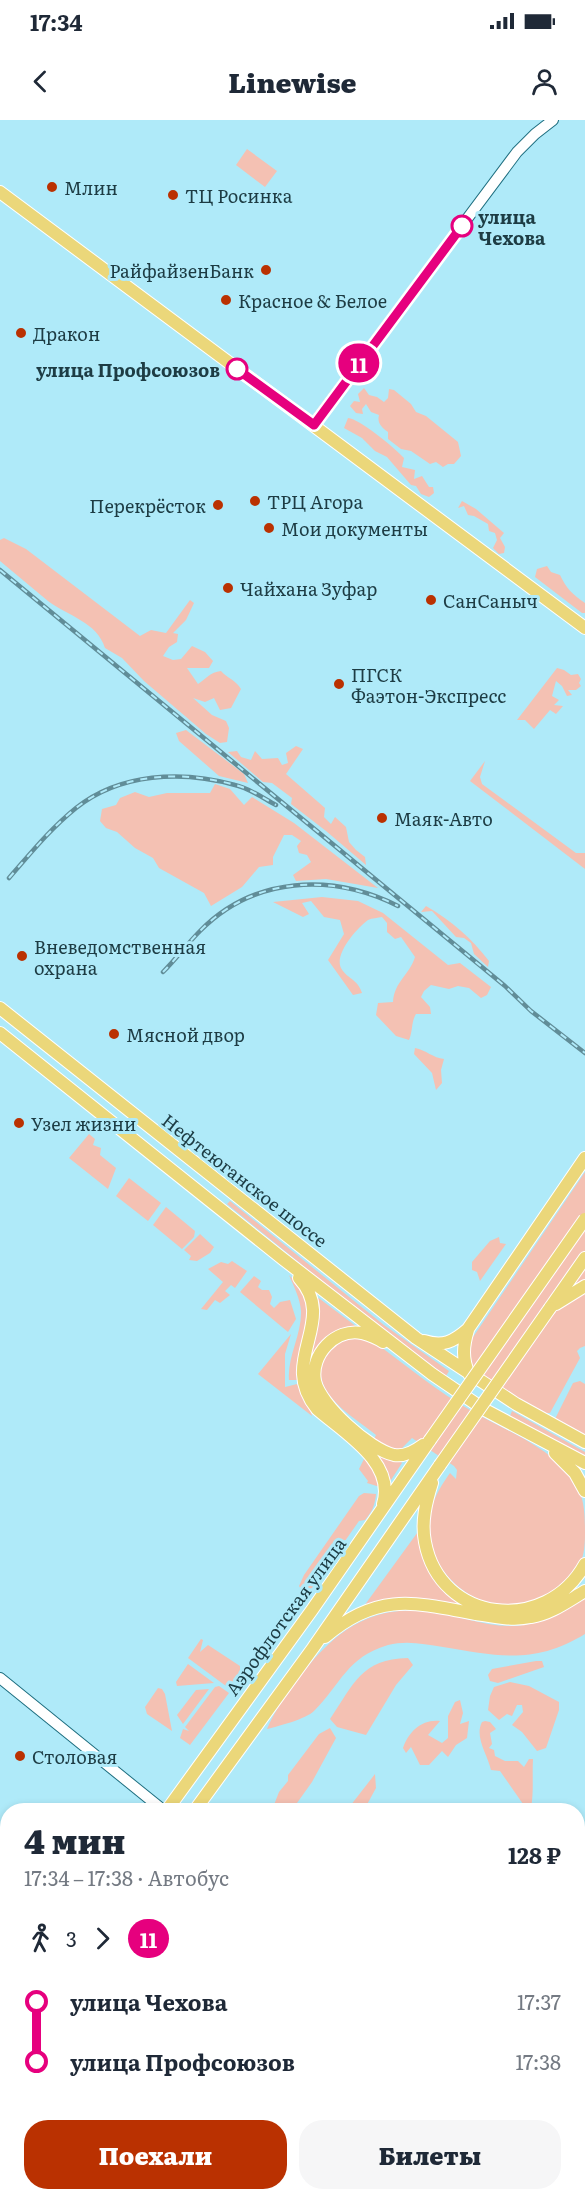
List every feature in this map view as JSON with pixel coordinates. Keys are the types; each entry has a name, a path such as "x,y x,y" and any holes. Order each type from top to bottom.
{"main road":[{"path":"0,192 585,628"},
{"name":"Нефтеюганское шоссе","path":"0,1008 416,1338 470,1375 559,1428 585,1440"},
{"name":"Нефтеюганское шоссе","path":"0,1033 406,1354"},
{"path":"416,1338 435,1345 448,1344 468,1329 585,1158"},
{"name":"Аэрофлотская улица","path":"172,1803 374,1522 420,1451 585,1219"},
{"path":"200,1803 313,1648 585,1258"},
{"path":"283,1259 306,1285 313,1299 314,1313 302,1373 303,1387 309,1400 317,1409 378,1465 385,1481 386,1494 374,1522"},
{"path":"550,1308 585,1286"},
{"path":"468,1329 463,1353 470,1375"},
{"path":"420,1451 394,1455 369,1441 324,1400 316,1382 316,1362 323,1348 345,1334 361,1333 378,1339 406,1354 459,1394 585,1463"},
{"path":"543,1442 569,1467 585,1491"},
{"path":"440,1465 425,1509 425,1543 434,1566 450,1587 465,1599 480,1606 499,1610 529,1609 551,1600 564,1591 575,1580 585,1564"},
{"path":"313,1648 336,1628 361,1612 377,1606 393,1603 421,1604 502,1618 523,1619 543,1614 585,1591"}],"street":[{"path":"314,425 518,153 549,121"},
{"path":"0,1678 154,1803"}],"shaded area":[{"path":"247,149 277,171 265,187 236,165"},
{"path":"364,388 369,395 384,402 388,398 389,389 394,390 411,404 416,412 426,416 458,442 461,456 454,464 443,467 436,462 430,464 411,451 401,449 388,439 388,432 379,423 379,415 371,412 366,404 362,409 363,414 356,413 350,406 354,401 360,402 358,394"},
{"path":"348,418 369,428 393,448 404,458 402,467 415,470 414,479 422,476 429,487 433,487 434,493 429,497 421,494 387,457 344,428"},
{"path":"462,501 476,509 504,533 500,538 505,547 504,553 499,554 493,548 497,540 495,533 489,531 488,524 468,515 464,506 458,508"},
{"path":"4,538 26,549 140,636 151,630 166,633 190,600 194,603 186,620 173,633 178,634 177,642 169,647 163,656 173,660 181,659 192,646 205,652 213,661 209,668 187,668 198,684 211,674 221,671 239,686 241,689 231,708 220,710 214,698 205,702 193,698 212,715 226,721 229,728 227,742 220,743 206,734 144,681 122,658 105,648 96,632 89,626 48,601 0,561 0,540"},
{"path":"547,566 551,572 560,575 570,591 585,603 585,613 535,577 537,569"},
{"path":"557,668 571,675 578,674 581,686 576,690 568,690 572,695 567,696 562,686 556,681 552,696 559,700 554,705 563,706 556,714 550,710 534,729 525,720 517,720"},
{"path":"186,730 244,774 248,783 219,776 179,741 176,733"},
{"path":"296,746 303,749 286,774 325,808 324,817 331,824 335,817 346,827 349,842 365,857 366,865 291,804 292,798 272,783 263,782 228,752 237,751 241,757 251,760 255,751 262,759 278,758 282,765 288,763 286,753"},
{"path":"485,761 480,777 482,784 576,853 585,853 585,869 470,781"},
{"path":"215,784 230,789 244,805 252,797 294,823 378,888 326,879 296,881 293,875 311,862 307,855 299,853 297,846 301,841 292,835 284,835 273,857 273,865 259,867 242,887 211,906 204,893 159,868 153,858 135,848 117,832 106,828 100,821 102,809 116,805 120,798 135,792 149,797 167,793 210,793"},
{"path":"322,897 358,901 383,913 448,965 460,963 491,987 487,995 481,998 469,988 458,986 449,989 431,985 421,997 430,1007 431,1014 416,1014 409,1040 396,1036 376,1015 378,1003 393,1002 396,989 415,957 401,937 395,939 387,932 387,923 382,917 368,920 353,935 341,956 341,968 357,984 362,993 353,995 328,960 344,934 340,920 324,917 311,901 302,903 309,914 303,917 273,902"},
{"path":"426,906 444,917 476,945 489,961 488,967 474,954 471,943 464,938 456,937 432,911 421,912"},
{"path":"415,1048 444,1059 441,1070 442,1083 436,1090 432,1073 414,1054"},
{"path":"89,1134 95,1139 93,1145 101,1148 100,1155 116,1168 108,1189 69,1158"},
{"path":"585,1172 585,1346 577,1351 580,1358 550,1413 545,1413 495,1385 477,1372 470,1361 469,1343"},
{"path":"129,1178 161,1203 148,1221 116,1196"},
{"path":"230,1201 384,1325 449,1371 446,1376 281,1248 227,1204"},
{"path":"166,1207 195,1231 194,1237 182,1249 153,1225"},
{"path":"200,1234 214,1247 210,1253 197,1261 189,1260 191,1256 184,1250"},
{"path":"499,1237 500,1243 506,1244 480,1281 477,1272 472,1270 472,1262 490,1241"},
{"path":"232,1261 247,1271 235,1288 231,1285 225,1291 230,1295 220,1303 215,1300 207,1310 201,1309 223,1282 208,1269 221,1262 228,1264"},
{"path":"289,1275 304,1290 308,1304 307,1326 299,1358 297,1380 289,1380 289,1371 301,1311"},
{"path":"254,1276 261,1281 258,1287 262,1290 269,1290 272,1297 270,1304 274,1308 280,1302 290,1300 296,1319 288,1332 240,1292"},
{"path":"316,1296 357,1327 336,1333 311,1377 307,1360"},
{"path":"291,1334 285,1354 285,1387 297,1384 312,1416 258,1374"},
{"path":"351,1338 371,1341 381,1347 458,1403 543,1450 570,1476 582,1498 585,1515 585,1543 582,1559 576,1571 565,1582 538,1602 514,1606 493,1604 473,1597 456,1585 443,1570 433,1551 429,1531 431,1509 437,1495 450,1473 456,1479 457,1470 412,1438 400,1450 398,1458 402,1463 391,1480 380,1487 367,1483 368,1481 359,1469 376,1435 335,1402 322,1381 321,1369 327,1353 336,1345"},
{"path":"580,1381 585,1384 585,1435 555,1419 573,1383"},
{"path":"512,1411 585,1452 585,1457 510,1416"},
{"path":"364,1493 376,1494 371,1511 365,1520 359,1521 307,1595 304,1594 299,1586 304,1575 359,1496"},
{"path":"420,1529 425,1556 480,1610 364,1606"},
{"path":"585,1599 585,1634 567,1644 516,1656 416,1643 388,1645 374,1650 354,1664 310,1714 267,1729 281,1703 323,1649 337,1637 367,1619 384,1613 423,1611 502,1626 513,1626 542,1620"},
{"path":"201,1639 203,1640 200,1652 208,1645 240,1666 243,1676 230,1689 188,1658"},
{"path":"408,1658 413,1665 396,1685 366,1735 337,1727 330,1719 360,1676 379,1663"},
{"path":"542,1661 544,1667 498,1683 490,1681 488,1675 492,1669"},
{"path":"188,1664 214,1683 177,1686 176,1682"},
{"path":"510,1682 529,1686 559,1702 559,1710 546,1748 537,1751 522,1732 512,1725 523,1712 522,1705 517,1705 512,1716 507,1714 499,1720 488,1710 494,1687"},
{"path":"219,1686 229,1693 190,1745 180,1738 183,1729 189,1731 185,1727 215,1687"},
{"path":"158,1688 162,1689 165,1694 172,1731 147,1714 145,1707"},
{"path":"209,1689 183,1724 177,1715 196,1690"},
{"path":"460,1700 463,1713 460,1724 469,1721 467,1738 456,1745 448,1757 442,1751 429,1765 420,1765 411,1747 406,1753 403,1748 409,1736 422,1724 440,1721 428,1735 442,1743 448,1738 448,1716 455,1702"},
{"path":"482,1722 490,1722 496,1729 490,1733 492,1744 489,1748 494,1750 495,1756 505,1761 518,1761 524,1767 529,1759 533,1759 532,1803 522,1803 500,1771 491,1770 482,1746 480,1728"},
{"path":"330,1728 336,1738 312,1782 297,1803 275,1803 279,1792 288,1781 288,1775 319,1734"},
{"path":"375,1774 376,1788 368,1803 352,1803"}],"railway":[{"path":"0,570 505,986 531,1011 585,1053"},
{"path":"9,878 49,833 76,808 93,796 132,781 173,776 215,780 245,788 276,805"},
{"path":"163,972 200,931 221,913 244,899 269,890 321,885 347,888 373,895 398,906"}],"bus line":[{"name":"11","path":"237,369 314,425 462,226"}],"place":[{"name":"Млин","path":"52,187"},
{"name":"ТЦ Росинка","path":"173,195"},
{"name":"улица Чехова","path":"462,226"},
{"name":"РайфайзенБанк","path":"266,270"},
{"name":"Красное & Белое","path":"226,300"},
{"name":"Дракон","path":"21,333"},
{"name":"улица Профсоюзов","path":"237,369"},
{"name":"ТРЦ Агора","path":"255,501"},
{"name":"Перекрёсток","path":"218,505"},
{"name":"Мои документы","path":"269,528"},
{"name":"Чайхана Зуфар","path":"228,588"},
{"name":"СанСаныч","path":"431,600"},
{"name":"ПГСК Фаэтон-Экспресс","path":"339,684"},
{"name":"Маяк-Авто","path":"382,818"},
{"name":"Вневедомственная охрана","path":"22,956"},
{"name":"Мясной двор","path":"114,1034"},
{"name":"Узел жизни","path":"19,1123"},
{"name":"Столовая","path":"20,1756"}]}
